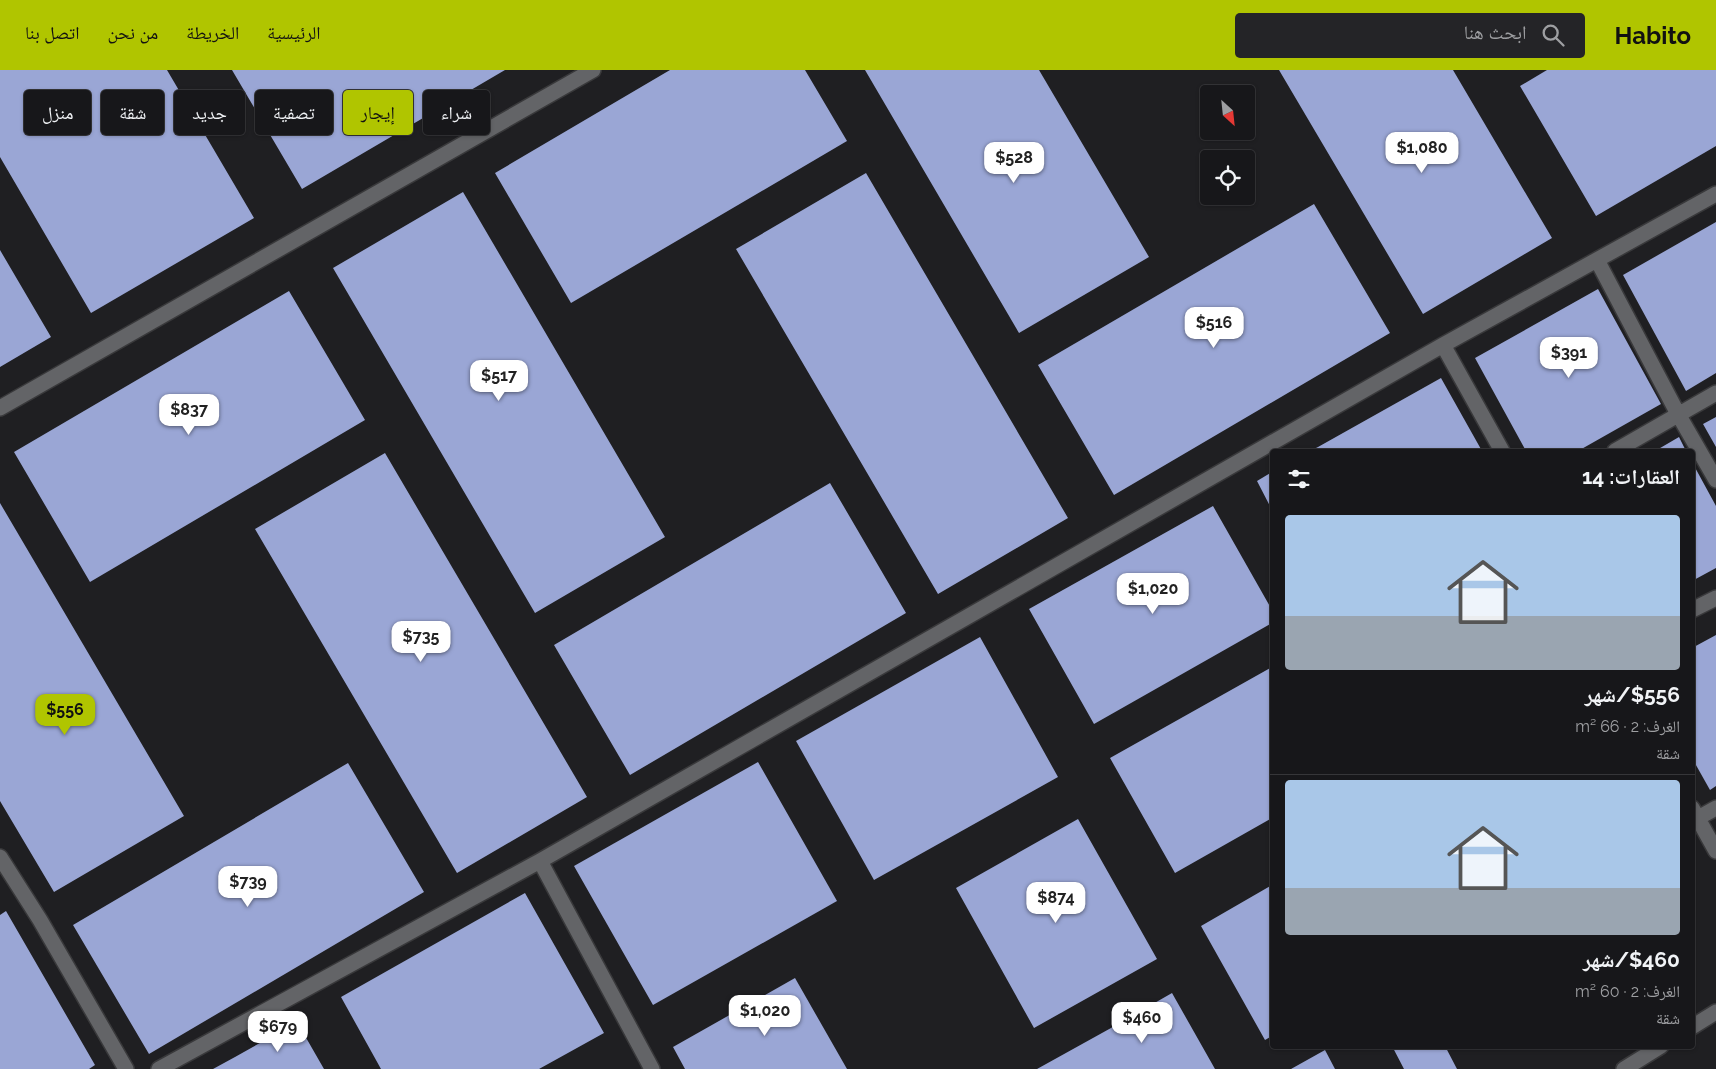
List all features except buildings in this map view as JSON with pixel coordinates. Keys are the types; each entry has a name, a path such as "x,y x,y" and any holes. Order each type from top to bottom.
{"street":[{"path":"0,408 593,70"},
{"path":"159,1069 540,861 1443,345 1716,194"},
{"path":"1597,260 1678,414 1716,480"},
{"path":"1443,345 1501,449"},
{"path":"1618,449 1716,393"},
{"path":"1695,608 1716,598"},
{"path":"1716,808 1695,813 1716,851"},
{"path":"0,857 40,920 126,1069"},
{"path":"540,861 652,1069"},
{"path":"1695,1025 1716,1012"},
{"path":"1624,1069 1656,1049"}]}
